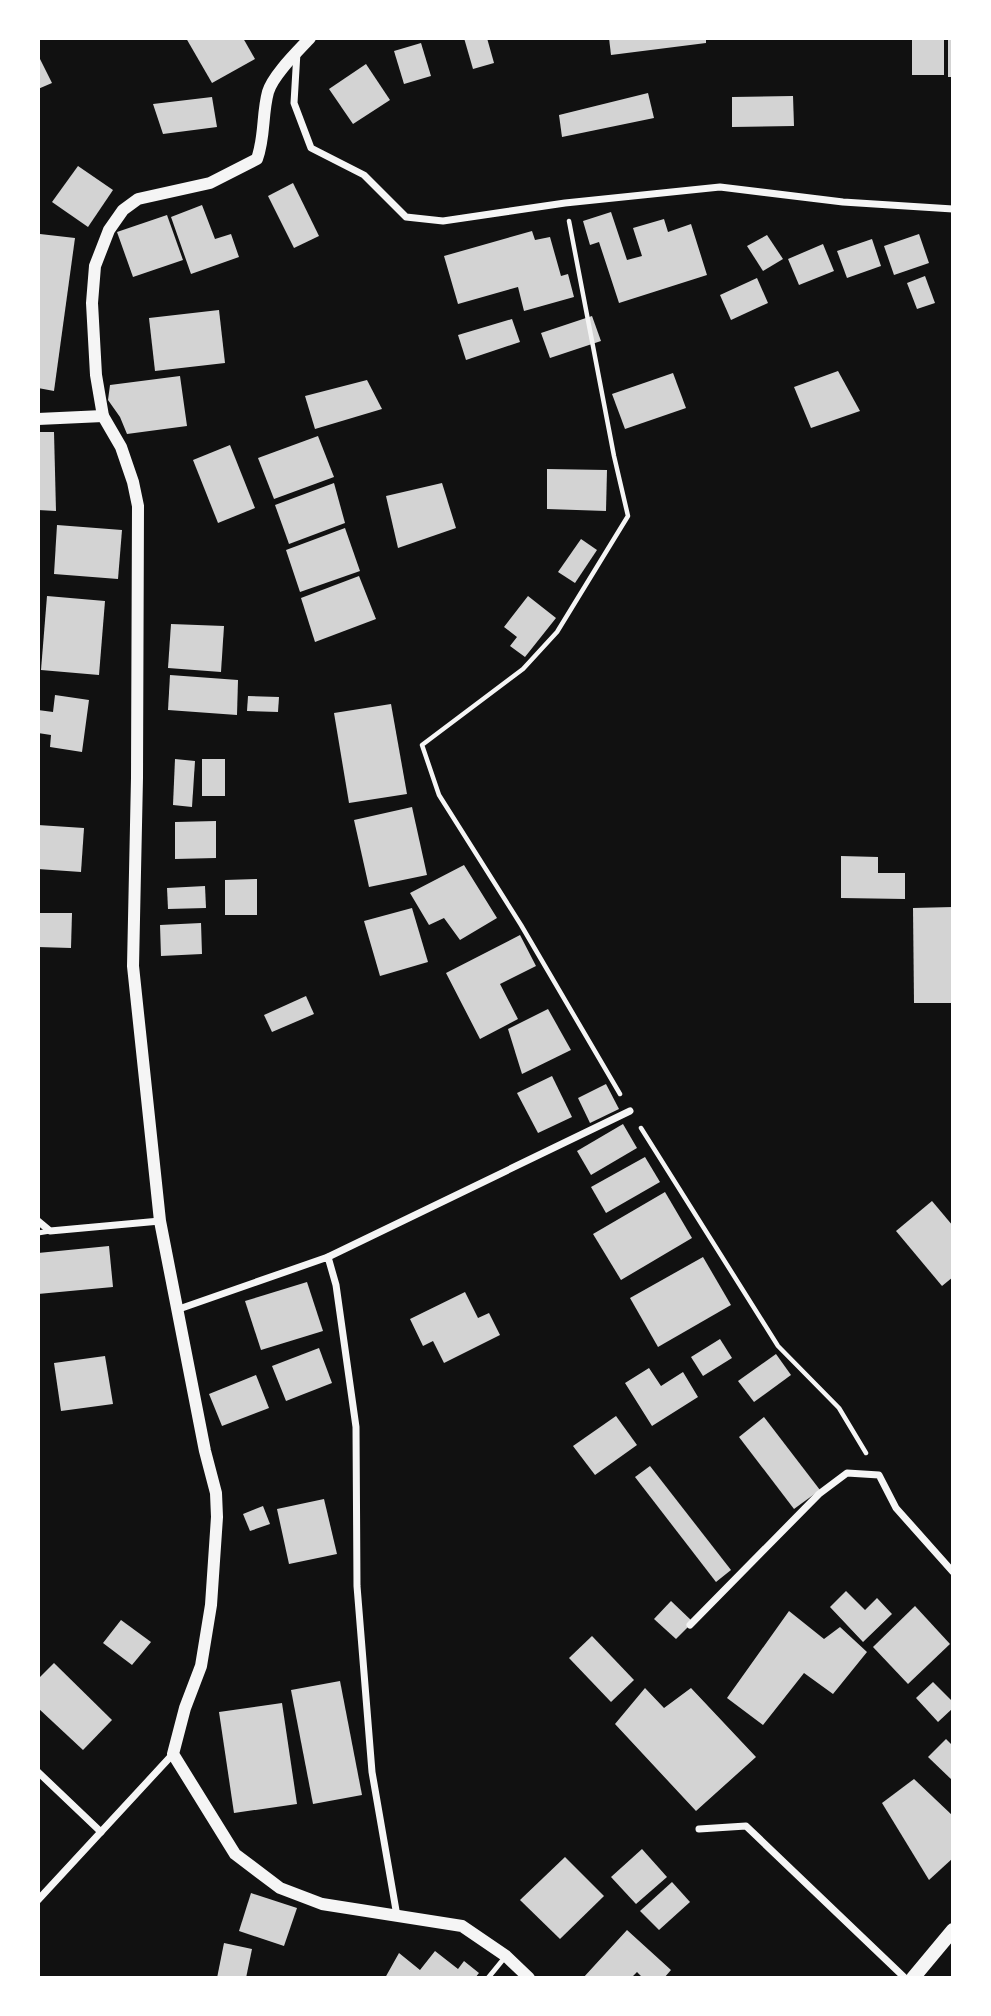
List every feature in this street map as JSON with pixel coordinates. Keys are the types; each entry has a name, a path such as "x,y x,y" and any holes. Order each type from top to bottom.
{"main road":[{"path":"913,1978 953,1930"}],"street":[{"path":"38,1900 173,1754 185,1708 201,1666 211,1605 217,1517 216,1493 205,1451 160,1222 133,966 138,506 121,447 103,416 96,375 92,303 96,266 108,230 123,210 138,199 210,183 257,159 262,145 268,89 310,38"},
{"path":"297,51 294,103 311,148 364,175 406,217 443,221 565,203 720,187 843,202 953,209"},
{"path":"38,419 103,416"},
{"path":"178,1309 328,1257 630,1111"},
{"path":"38,1221 50,1231 160,1222"},
{"path":"328,1257 336,1285 356,1427 357,1586 372,1772 397,1916"},
{"path":"690,1625 819,1494 847,1473 878,1475 896,1508 953,1572"},
{"path":"173,1754 235,1854 279,1888 322,1904 463,1926 506,1956 529,1978"},
{"path":"38,1772 101,1832"},
{"path":"699,1829 746,1826 905,1978"}],"lane":[{"path":"38,1233 50,1231"},
{"path":"488,1978 506,1956"}],"path":[{"path":"565,203 628,516 557,632 532,660 422,745 439,795 522,925 630,1111 778,1346 839,1408 878,1475"}],"building":[{"path":"186,38 243,38 255,59 212,83"},
{"path":"464,38 487,38 494,63 473,69"},
{"path":"609,38 706,38 706,43 611,55"},
{"path":"912,38 944,38 944,75 912,75"},
{"path":"948,38 953,38 953,77 948,77"},
{"path":"421,43 431,76 404,84 394,51"},
{"path":"38,55 52,83 38,89"},
{"path":"366,64 390,100 353,124 329,89"},
{"path":"648,93 654,118 562,137 559,115"},
{"path":"793,96 794,126 732,127 732,97"},
{"path":"212,97 217,127 163,134 153,104"},
{"path":"78,166 113,190 88,227 52,202"},
{"path":"293,183 319,236 294,248 268,196"},
{"path":"202,205 215,239 231,234 239,257 191,274 171,217"},
{"path":"611,212 627,260 642,256 633,228 664,219 668,232 691,224 707,275 619,303 599,242 590,245 583,221"},
{"path":"167,215 183,260 133,277 117,232"},
{"path":"532,231 535,240 550,237 561,276 568,274 574,297 524,311 518,287 458,304 444,256"},
{"path":"40,234 75,238 54,391 38,388"},
{"path":"919,234 929,263 894,275 884,246"},
{"path":"767,235 783,259 763,271 747,246"},
{"path":"872,239 881,266 847,278 837,251"},
{"path":"823,244 834,271 799,285 788,259"},
{"path":"925,276 935,303 917,309 907,283"},
{"path":"757,278 768,303 731,320 720,295"},
{"path":"219,310 225,363 155,371 149,318"},
{"path":"592,316 601,341 550,358 541,333"},
{"path":"512,319 520,342 466,360 458,335"},
{"path":"838,371 860,411 811,428 794,387"},
{"path":"673,373 686,408 625,429 612,394"},
{"path":"180,376 187,426 127,434 120,417 108,400 110,385"},
{"path":"367,380 382,409 315,429 305,396"},
{"path":"38,432 54,432 56,511 38,510"},
{"path":"318,436 334,477 274,499 258,458"},
{"path":"230,445 255,508 218,523 193,460"},
{"path":"547,469 607,470 606,511 547,509"},
{"path":"334,483 345,523 289,544 275,505"},
{"path":"442,483 456,528 398,548 386,496"},
{"path":"57,525 122,530 118,579 54,574"},
{"path":"345,528 360,571 300,592 286,550"},
{"path":"581,539 597,550 575,583 558,572"},
{"path":"359,576 376,619 315,642 301,598"},
{"path":"47,596 105,601 99,675 41,670"},
{"path":"528,596 556,618 525,657 510,646 517,637 504,627"},
{"path":"171,624 224,626 221,672 168,668"},
{"path":"170,675 238,680 237,715 168,710"},
{"path":"55,695 89,700 82,752 50,747 51,735 38,733 38,710 53,712"},
{"path":"248,696 279,697 278,712 247,711"},
{"path":"391,704 407,794 349,803 334,713"},
{"path":"175,759 195,761 192,807 173,805"},
{"path":"202,759 225,759 225,796 202,796"},
{"path":"412,807 427,875 369,887 354,820"},
{"path":"216,821 216,858 175,859 175,822"},
{"path":"38,825 84,828 81,872 38,869"},
{"path":"841,856 878,857 878,873 905,873 905,899 841,898"},
{"path":"464,865 497,918 460,940 444,918 429,925 410,893"},
{"path":"257,879 257,915 225,915 225,880"},
{"path":"205,886 206,908 168,909 167,888"},
{"path":"953,907 953,1003 914,1003 913,908"},
{"path":"412,908 428,962 380,976 364,921"},
{"path":"38,913 72,913 71,948 38,947"},
{"path":"201,923 202,954 161,956 160,925"},
{"path":"520,935 536,966 500,984 518,1019 480,1039 446,973"},
{"path":"306,996 314,1014 272,1032 264,1015"},
{"path":"548,1009 571,1050 522,1074 508,1029"},
{"path":"552,1076 572,1117 538,1133 517,1093"},
{"path":"606,1084 619,1109 590,1123 578,1098"},
{"path":"623,1124 637,1148 591,1175 577,1151"},
{"path":"645,1157 660,1182 606,1213 591,1187"},
{"path":"665,1192 692,1238 621,1280 593,1234"},
{"path":"932,1201 953,1226 953,1277 942,1286 896,1231"},
{"path":"109,1246 113,1287 38,1294 38,1253"},
{"path":"703,1257 731,1305 658,1347 630,1298"},
{"path":"307,1282 323,1331 261,1350 245,1301"},
{"path":"465,1292 478,1318 489,1313 500,1335 444,1363 433,1341 423,1346 410,1319"},
{"path":"720,1339 732,1358 703,1376 691,1357"},
{"path":"319,1348 332,1383 286,1401 272,1366"},
{"path":"776,1354 791,1375 754,1402 738,1381"},
{"path":"105,1356 113,1404 61,1411 54,1363"},
{"path":"649,1368 661,1386 683,1372 698,1397 652,1426 625,1383"},
{"path":"256,1375 269,1408 222,1426 209,1394"},
{"path":"616,1416 637,1445 595,1475 573,1446"},
{"path":"764,1417 820,1490 794,1509 739,1437"},
{"path":"650,1466 731,1570 716,1582 635,1477"},
{"path":"324,1499 337,1554 289,1564 277,1509"},
{"path":"263,1506 270,1524 250,1531 243,1514"},
{"path":"846,1591 865,1610 877,1598 892,1614 863,1642 830,1607"},
{"path":"671,1601 693,1622 676,1639 654,1619"},
{"path":"915,1606 950,1644 908,1684 873,1647"},
{"path":"789,1611 824,1639 840,1627 867,1652 833,1694 804,1673 763,1725 727,1698"},
{"path":"121,1620 151,1642 132,1665 103,1643"},
{"path":"592,1636 634,1680 611,1702 569,1658"},
{"path":"54,1663 112,1720 83,1750 38,1708 38,1679"},
{"path":"340,1681 362,1795 313,1804 291,1690"},
{"path":"933,1682 953,1702 953,1708 938,1722 916,1698"},
{"path":"645,1688 664,1708 691,1688 756,1757 696,1811 615,1724"},
{"path":"282,1703 297,1804 234,1813 219,1712"},
{"path":"946,1739 953,1746 953,1781 928,1757"},
{"path":"914,1779 953,1816 953,1858 929,1880 882,1803"},
{"path":"642,1849 667,1877 636,1904 611,1877"},
{"path":"565,1857 604,1896 560,1939 520,1900"},
{"path":"672,1882 690,1902 659,1930 640,1911"},
{"path":"251,1893 297,1908 284,1946 239,1931"},
{"path":"627,1930 671,1970 664,1978 643,1978 637,1972 631,1978 583,1978"},
{"path":"224,1943 252,1949 246,1978 217,1978"},
{"path":"435,1951 458,1969 464,1961 479,1973 475,1978 385,1978 399,1953 420,1970"}]}
